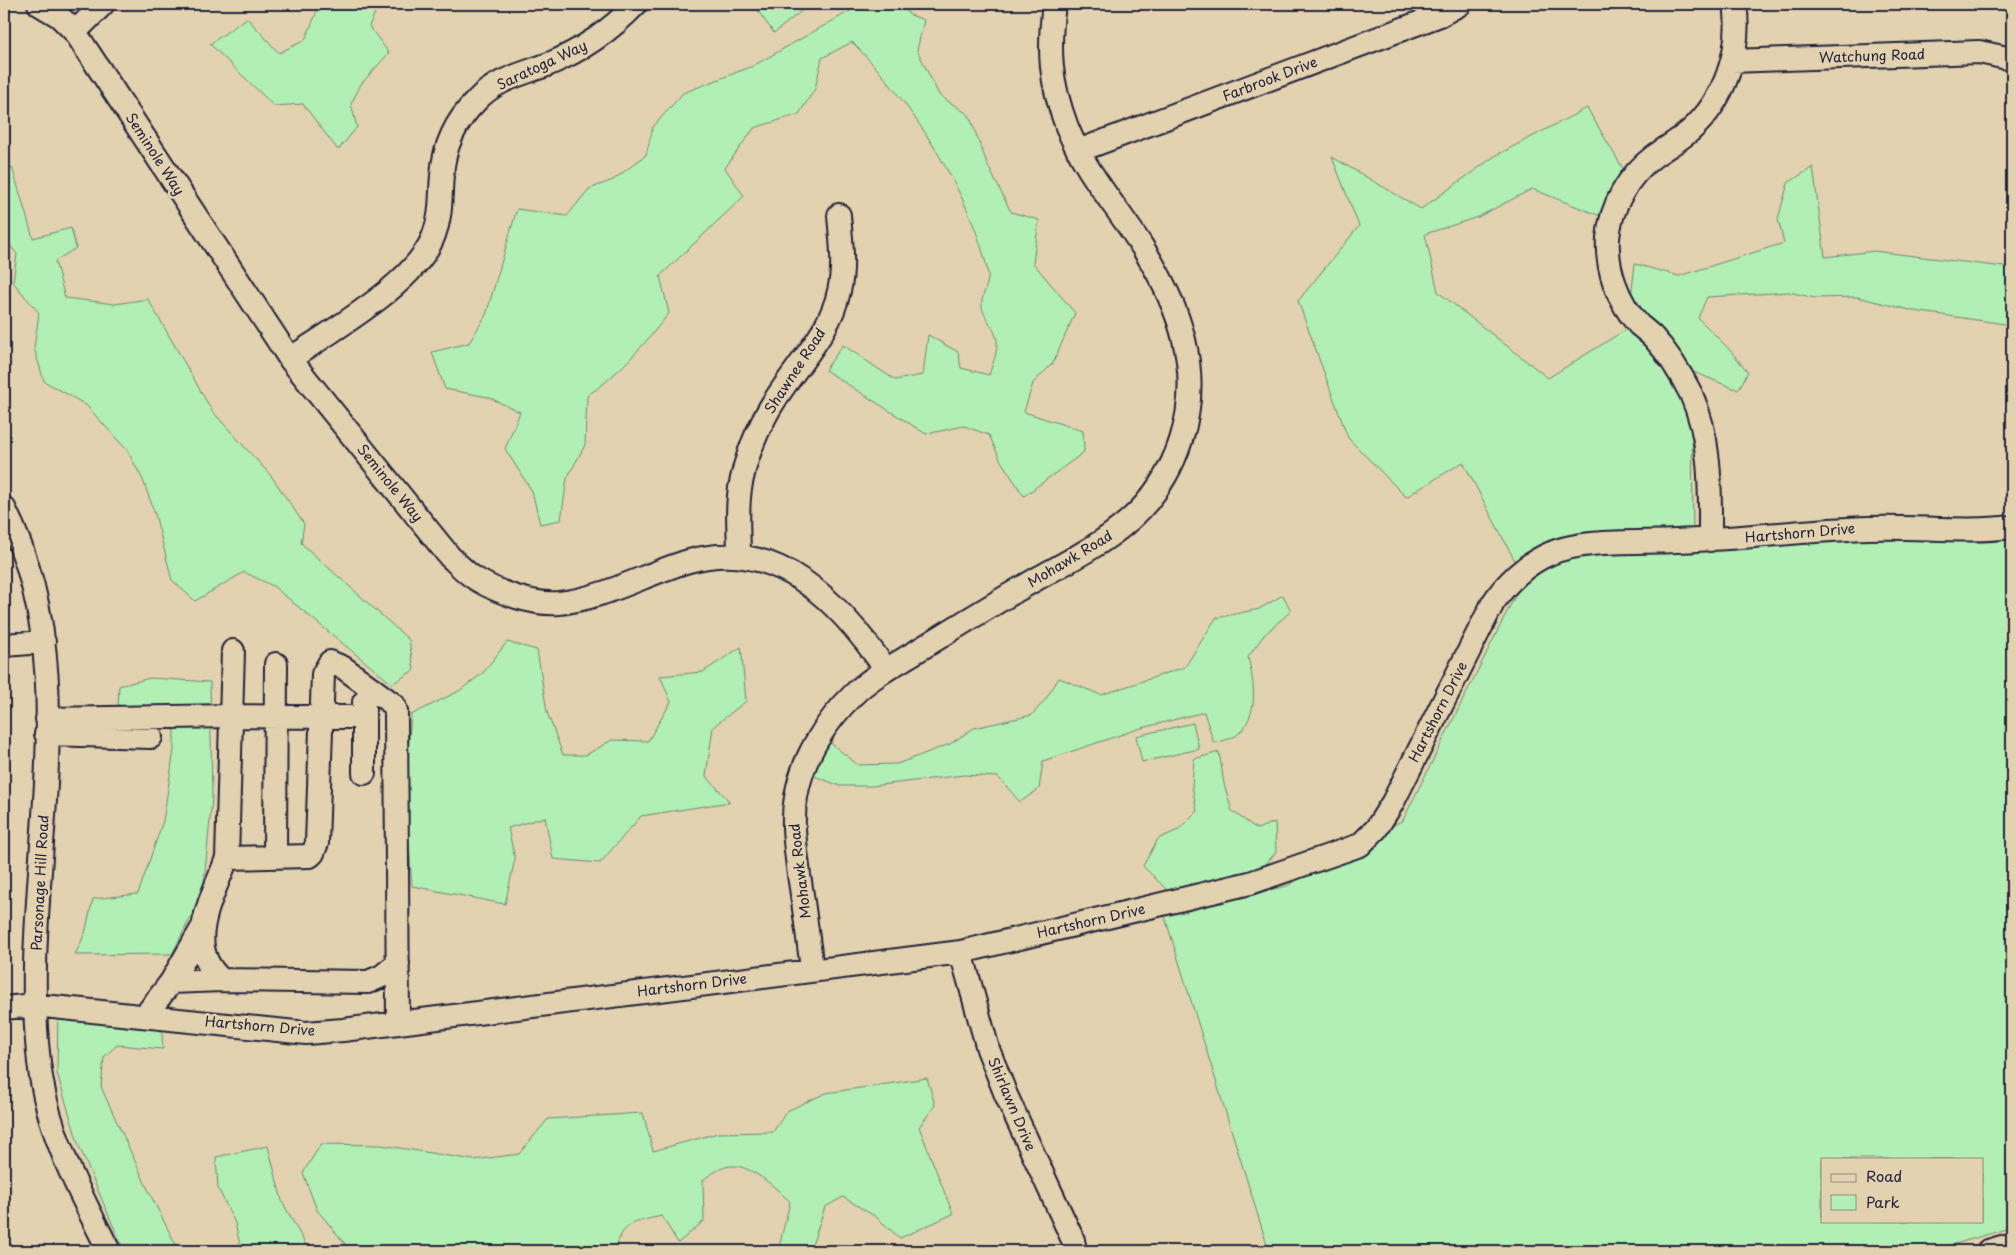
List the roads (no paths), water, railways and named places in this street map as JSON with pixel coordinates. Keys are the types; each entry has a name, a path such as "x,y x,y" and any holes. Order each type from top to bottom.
{"street":[{"name":"Seminole Way","path":"39,4 59,16 75,32 290,359 450,557 475,579 499,590 533,601 558,603 592,596 690,561 739,556 774,564 808,582 852,623 886,670"},
{"path":"75,32 103,4"},
{"name":"Saratoga Way","path":"290,359 397,284 422,258 434,236 441,213 442,176 449,141 460,119 476,100 505,79 547,65 588,44 607,31 636,4"},
{"name":"Mohawk Road","path":"812,969 793,823 796,797 802,773 813,746 853,694 886,670 992,604 1111,537 1153,495 1169,469 1180,442 1189,403 1190,383 1186,343 1181,324 1174,306 1143,248 1094,179 1078,151 1068,128 1052,72 1049,44 1054,4"},
{"name":"Farbrook Drive","path":"1078,151 1440,15 1460,4"},
{"path":"1710,540 1708,461 1699,416 1691,394 1668,355 1624,306 1614,284 1609,261 1608,238 1617,203 1635,173 1653,157 1691,130 1701,120 1719,95 1732,60 1736,37 1735,4"},
{"name":"Watchung Road","path":"1732,60 1979,52 2012,59"},
{"name":"Shawnee Road","path":"739,556 740,485 749,455 764,419 781,388 805,358 831,317 839,292 843,263 839,215"},
{"name":"Parsonage Hill Road","path":"4,508 30,571 37,598 44,642 46,726 34,1005 41,1077 58,1146 71,1177 109,1251"},
{"name":"Hartshorn Drive","path":"4,1008 34,1005 306,1033 398,1015 961,952 1250,883 1360,845 1376,829 1393,802 1492,603 1527,566 1549,554 1574,546 1710,540 1869,528 1991,530 2012,527"},
{"path":"4,645 44,642"},
{"path":"145,1016 171,982 201,930 227,858 233,651"},
{"path":"227,858 310,856 316,849 324,674 330,662 335,663 394,704 396,711 398,1015"},
{"path":"275,857 276,664"},
{"path":"364,683 364,773"},
{"path":"46,726 232,716 364,717"},
{"path":"46,726 151,737"},
{"path":"201,930 204,951 210,966 222,980"},
{"name":"Shirlawn Drive","path":"961,952 992,1058 1073,1240 1075,1251"},
{"path":"171,982 222,980 358,982 377,979 398,963"},
{"path":"358,982 398,1015"},
{"path":"1988,1251 2012,1244"}]}
